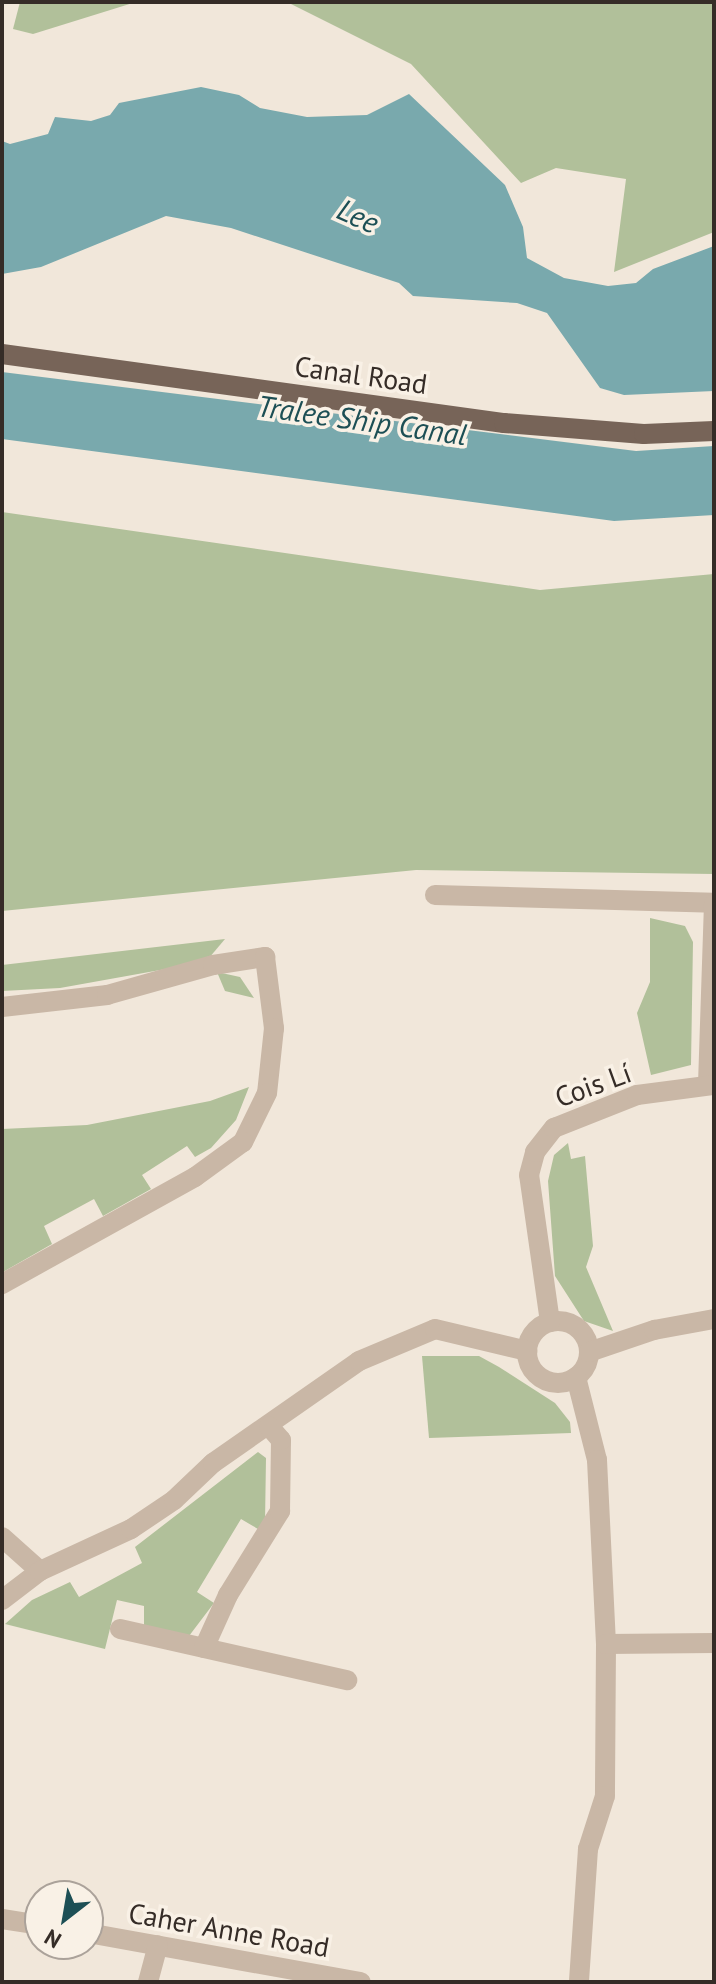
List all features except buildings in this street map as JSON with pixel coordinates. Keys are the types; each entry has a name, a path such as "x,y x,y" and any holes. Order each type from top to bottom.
{"main road":[{"name":"Canal Road","path":"2,354 504,423 644,434 714,431"}],"street":[{"name":"Cois Lí","path":"435,895 714,904 711,1084 637,1095 554,1128 535,1152 529,1175 550,1322"},
{"path":"2,1007 107,995 213,965 265,957 274,1028 267,1093 243,1142 207,1170 2,1284"},
{"path":"579,1982 588,1849 605,1796 606,1644 597,1460 576,1377 589,1352 654,1330 714,1319"},
{"path":"576,1377 554,1382 542,1378 527,1351 531,1337 550,1322 568,1322 580,1329 589,1352"},
{"path":"2,1600 40,1571 131,1529 359,1361 435,1329 527,1351"},
{"path":"204,1648 228,1595 280,1511 281,1440 269,1426"},
{"path":"2,1537 40,1571"},
{"path":"120,1629 347,1680"},
{"path":"606,1644 714,1643"},
{"path":"2,1919 24,1922"},
{"name":"Caher Anne Road","path":"104,1936 361,1982"},
{"path":"148,1982 158,1945"}],"green space":[{"path":"20,2 136,2 33,34 13,29"},
{"path":"287,2 714,2 714,232 614,272 626,179 556,168 521,183 411,64"},
{"path":"2,512 540,590 714,574 714,874 416,870 2,911"},
{"path":"650,918 685,926 693,942 691,1065 651,1075 637,1013 650,982"},
{"path":"225,939 209,958 177,967 60,988 2,991 2,965"},
{"path":"217,972 240,977 254,998 225,991"},
{"path":"249,1087 236,1120 211,1148 195,1157 187,1146 142,1175 151,1189 103,1216 94,1199 44,1226 52,1244 3,1272 2,1129 87,1125 210,1101"},
{"path":"568,1143 571,1159 585,1156 593,1246 586,1267 613,1331 584,1321 555,1276 548,1181 554,1155"},
{"path":"422,1356 479,1356 555,1403 570,1422 571,1433 429,1438"},
{"path":"258,1452 266,1458 265,1523 258,1529 241,1519 197,1592 214,1603 189,1636 144,1625 144,1606 117,1600 105,1649 5,1624 32,1600 70,1582 79,1597 142,1563 135,1547"}],"water":[{"name":"Lee","path":"201,87 239,95 260,108 307,117 367,115 409,94 505,185 523,227 527,258 564,278 608,286 636,283 653,269 714,246 714,391 624,395 600,388 547,313 517,303 413,296 399,283 231,228 166,216 41,267 2,274 2,141 10,144 48,134 55,117 91,121 110,115 119,103"},
{"name":"Tralee Ship Canal","path":"2,372 636,451 714,446 714,515 614,521 2,439"}]}
